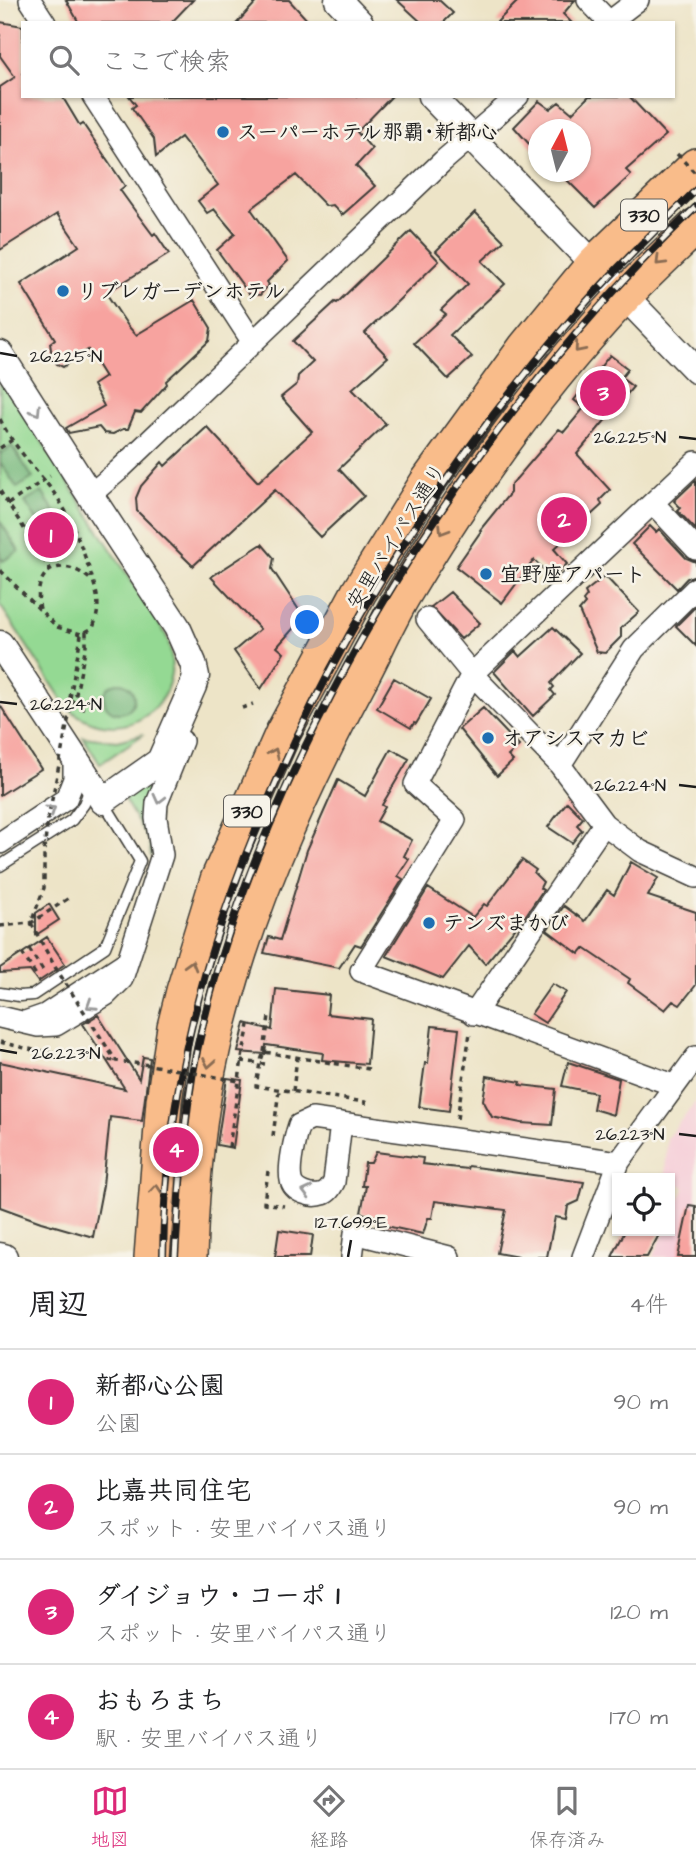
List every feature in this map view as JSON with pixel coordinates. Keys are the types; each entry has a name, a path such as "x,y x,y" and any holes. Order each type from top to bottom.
{"highway":[{"name":"安里バイパス通り","path":"152,1257 163,1112 175,1027 218,880 283,733 346,615 427,483 526,346 686,160"},
{"name":"安里バイパス通り","path":"189,1257 193,1174 212,1046 252,914 273,857 318,757 401,598 457,509 515,427 562,367 624,296 696,226"}],"street":[{"path":"30,0 44,21"},
{"path":"338,0 358,21"},
{"path":"587,0 607,21"},
{"path":"609,21 638,0"},
{"path":"94,98 252,341"},
{"path":"432,98 696,370"},
{"path":"90,495 469,137 516,98"},
{"path":"0,354 177,627 204,663 206,676 205,688 157,803 156,818 162,855 122,979 115,987 62,1023 49,1027 0,1017"},
{"path":"673,1085 361,971 455,820 415,784 472,674 696,462"},
{"path":"653,503 696,549"},
{"path":"560,765 634,649 696,588"},
{"path":"427,620 472,674 560,765 604,824 640,851 696,877"},
{"path":"0,644 97,793 156,766 169,744 196,676 177,627"},
{"path":"0,844 66,799 74,779 74,759"},
{"path":"474,1014 604,824"},
{"path":"583,1257 619,1161 673,1085 696,1058"},
{"path":"341,1123 619,1161"},
{"path":"352,1257 355,1233 449,1257"}],"lane":[{"path":"0,866 72,820 97,793 140,860 106,947 33,995 0,993"}],"path":[{"path":"686,160 696,174"},
{"path":"0,419 12,440 44,480 73,524 98,596 98,613 93,628 81,634 57,627 0,570"},
{"path":"0,448 12,440"},
{"path":"8,503 69,463"},
{"path":"0,491 51,569"},
{"path":"41,611 38,597 41,578 51,569 68,567 82,572 94,583"},
{"path":"72,699 86,645 86,631"},
{"path":"81,634 71,705 48,819 44,850 44,888 31,923 43,948 116,1061"},
{"path":"242,708 253,704"},
{"path":"71,705 85,709"},
{"path":"0,926 31,923 69,898"},
{"path":"29,949 45,973"},
{"path":"22,953 38,977"},
{"path":"454,1138 474,1014"},
{"path":"269,1016 256,1086 365,1101 365,1105"},
{"path":"229,1147 249,1025"},
{"path":"0,1042 33,1050 150,1065 239,1082"},
{"path":"264,1052 369,1069"},
{"path":"293,1091 297,1056"},
{"path":"242,1060 262,1064"}],"shaded area":[{"path":"696,1101 696,1257 653,1257 663,1236 675,1236 675,1209 685,1187 675,1182 675,1173 665,1173 667,1138"}],"green space":[{"path":"0,376 166,635 172,659 169,681 161,700 147,715 130,723 110,726 88,721 67,707 0,605"},
{"path":"12,446 33,478 17,488 0,462 0,454"},
{"path":"42,492 62,523 46,534 25,502"},
{"path":"0,521 19,551 3,561 0,556"},
{"path":"119,683 125,684 133,692 133,704 125,712 119,713 113,712 105,704 104,698 105,692 113,684"},
{"path":"144,734 100,764 83,737 117,741"},
{"path":"157,775 156,844 151,857 149,841 124,799"}],"building":[{"path":"66,0 193,0 173,21 78,21"},
{"path":"258,0 289,0 308,21 239,21"},
{"path":"397,0 439,0 453,13 445,21 420,21"},
{"path":"519,0 575,0 563,14 570,21 498,21"},
{"path":"0,22 21,26 21,98 63,98 80,126 83,124 125,186 120,190 169,254 106,293 128,326 136,335 194,300 211,328 209,341 166,381 167,384 141,413 135,412 128,429 113,434 104,433 99,427 69,433 66,428 104,406 93,385 105,377 88,350 63,367 57,364 52,357 50,343 55,339 21,284 79,246 57,214 0,250 0,87 15,77 0,56"},
{"path":"131,98 390,98 357,132 372,149 356,166 375,186 342,215 333,205 326,206 296,175 251,209 288,261 267,282 269,285 260,295 249,294 217,250 235,234 214,209 207,213 198,201 218,185 181,137 156,157 154,139 132,108 136,105"},
{"path":"587,98 631,98 666,135 626,170 631,175 595,208 569,182 591,182 591,119 528,119 528,143 514,127 539,101 550,109 559,102 572,113"},
{"path":"475,212 504,241 482,261 505,284 450,335 472,357 448,379 414,343 446,314 441,310 468,284 436,251"},
{"path":"411,231 439,261 365,333 388,357 352,389 386,424 339,469 364,496 320,537 275,490 193,566 137,511 136,498 141,486 162,462 165,466 207,427 258,482 312,432 281,397 297,384 298,376 313,362 293,341 337,303"},
{"path":"610,355 628,369 621,378 633,387 577,454 610,490 600,500 602,505 554,549 567,564 553,578 534,560 502,603 456,567 480,530 510,493 510,486 559,429 564,432 584,408 574,400"},
{"path":"696,480 696,530 678,511 681,508 674,501"},
{"path":"650,526 656,532 659,529 686,558 696,562 696,575 687,578 677,589 632,544"},
{"path":"262,544 274,558 272,569 299,610 300,621 277,647 284,653 261,689 234,651 260,629 211,577"},
{"path":"605,576 639,612 621,628 621,637 605,653 597,652 579,611 585,604 585,592"},
{"path":"450,592 480,623 461,639 431,607"},
{"path":"696,606 696,646 676,626"},
{"path":"553,627 580,653 551,683 554,687 551,690 555,695 533,716 494,672 515,651 520,657"},
{"path":"394,678 431,699 411,728 377,708"},
{"path":"0,705 41,769 0,795"},
{"name":"オアシスマカビ","path":"483,708 519,746 508,756 513,761 497,776 459,729"},
{"path":"391,749 409,759 382,805 385,807 377,821 412,840 404,856 409,859 398,876 403,879 361,946 355,944 339,968 264,953 269,937 280,940 307,850 338,780 365,796"},
{"path":"567,802 583,818 577,825 582,830 572,843 548,827"},
{"path":"522,860 536,870 534,873 543,882 540,888 543,890 485,964 469,946 443,979 386,956 428,888 473,917 484,904 487,906"},
{"path":"631,862 658,878 648,896 696,912 696,985 680,1005 673,1001 665,1010 628,983 630,979 584,948 579,954 547,930 564,906 585,921 607,890 614,895"},
{"path":"49,904 59,920 36,935 36,913"},
{"path":"47,937 65,964 38,982 30,971 0,973 0,968"},
{"path":"552,984 566,992 545,1023 531,1014"},
{"path":"276,989 329,995 327,1014 371,1019 367,1064 322,1060 323,1053 266,1045 265,1054 238,1052 245,1023 272,1030"},
{"path":"98,1015 139,1079 143,1057 150,1058 142,1121 110,1117 103,1185 93,1237 0,1207 0,1062 125,1089 83,1024"},
{"path":"432,1026 459,1029 449,1111 419,1107"},
{"path":"568,1062 619,1079 613,1115 593,1109 596,1093 562,1086"},
{"path":"487,1076 521,1082 520,1085 556,1089 552,1125 521,1123 492,1117 483,1100"},
{"path":"227,1078 242,1080 233,1148 217,1145"},
{"path":"376,1152 423,1158 422,1164 467,1169 468,1166 584,1182 579,1201 568,1206 566,1219 555,1217 547,1257 518,1257 497,1253 506,1210 435,1201 432,1218 428,1218 423,1234 377,1224 378,1217 361,1213 366,1186 362,1186 365,1163 371,1163"},
{"path":"689,1205 696,1206 696,1257 678,1257"},
{"path":"279,1230 313,1235 310,1257 275,1257"},
{"path":"622,1236 658,1236 647,1257 612,1257"}],"railway":[{"path":"163,1257 171,1136 193,1020 208,963 247,851 300,730 365,607 440,489 481,432 583,306 696,190"},
{"path":"175,1257 187,1111 213,985 251,871 316,725 394,584 484,450 585,324 639,264 696,207"}],"place":[{"name":"スーパーホテル那覇･新都心","path":"223,132"},
{"name":"リブレガーデンホテル","path":"63,291"},
{"name":"ダイジョウ・コーポ 1","path":"603,393"},
{"name":"比嘉共同住宅","path":"564,520"},
{"name":"新都心公園","path":"51,535"},
{"name":"宜野座アパート","path":"486,574"},
{"name":"オアシスマカビ","path":"488,738"},
{"name":"テンズまかび","path":"429,923"},
{"name":"おもろまち","path":"176,1150"}]}
